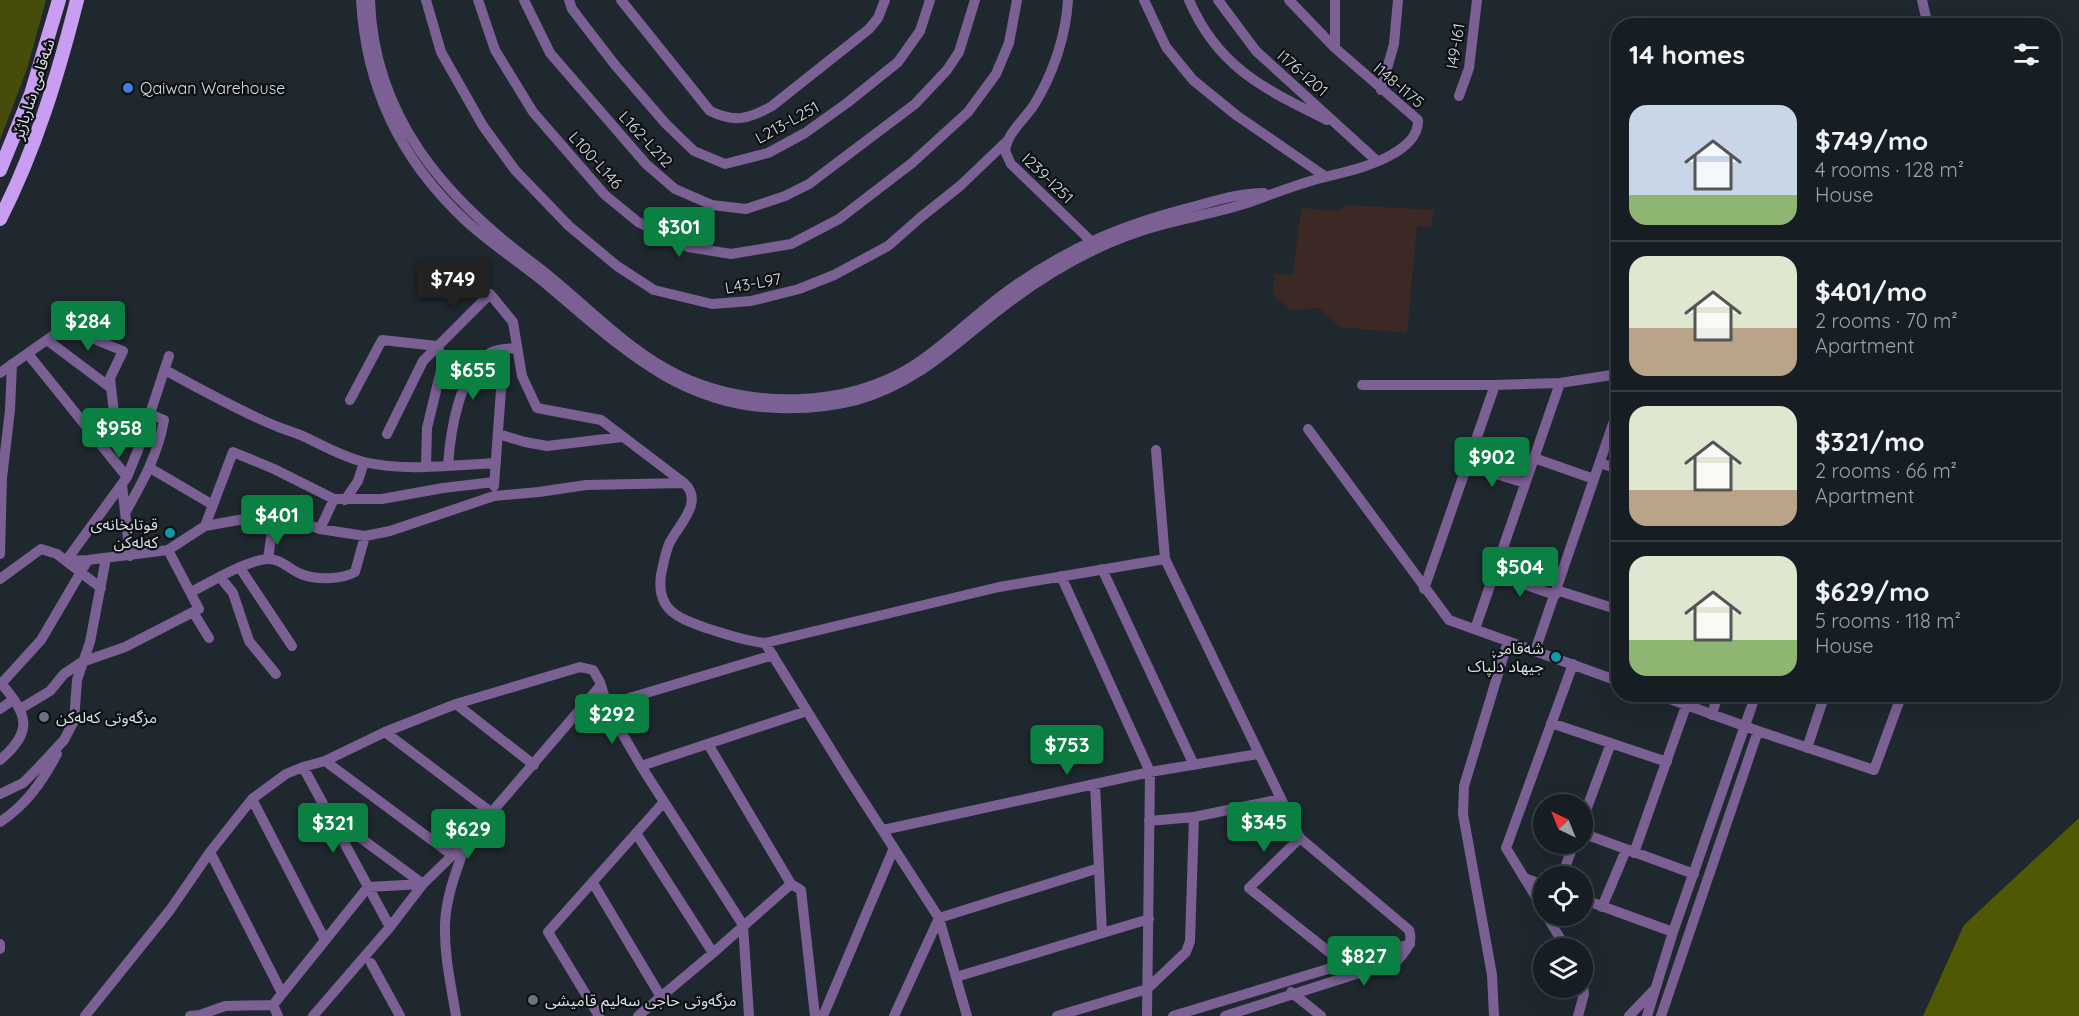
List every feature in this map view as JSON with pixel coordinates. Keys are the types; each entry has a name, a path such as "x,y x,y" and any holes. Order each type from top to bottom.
{"main road":[{"name":"شەقامی شارباژێر","path":"0,171 31,94 59,0"},
{"name":"شەقامی شارباژێر","path":"0,219 29,156 67,41 77,0"}],"street":[{"path":"361,0 368,56 378,94 391,122 415,160 465,220 602,326"},
{"path":"370,0 372,27 382,79 394,108 427,161 454,195 479,220 602,326"},
{"name":"L43-L97","path":"426,0 441,52 483,126 514,170 569,226 617,266 654,290 712,304 751,301 799,289 834,275 888,246 960,186 1007,141"},
{"name":"L100-L146","path":"478,0 495,50 533,112 605,195 638,222 688,247 731,254 792,244 839,219 912,163 968,112 996,74 1009,43 1017,0"},
{"name":"L162-L212","path":"524,0 550,53 646,164 675,189 712,205 747,209 785,196 809,183 915,104 947,70 958,52 975,0"},
{"name":"L213-L251","path":"569,0 572,9 615,65 666,124 694,151 725,164 768,153 805,133 847,104 898,62 920,31 930,0"},
{"path":"621,0 710,111 725,118 754,116 772,106 869,29 878,18 885,0"},
{"name":"I239-I251","path":"1068,0 1061,42 1047,82 1007,141 1005,152 1011,164 1094,244"},
{"path":"1144,0 1167,47 1193,80 1236,115 1326,177"},
{"path":"1189,0 1207,35 1226,59 1270,90 1340,126"},
{"name":"I176-I201","path":"1218,0 1256,51 1377,161"},
{"name":"I148-I175","path":"602,326 669,370 718,390 762,398 796,399 827,396 869,386 911,367 936,350 1014,287 1136,222 1238,195 1270,194 1391,155 1406,144 1417,131 1419,124 1414,116 1381,90 1335,48 1289,0"},
{"path":"1335,0 1335,48"},
{"path":"1381,90 1394,44 1398,0"},
{"name":"I49-I61","path":"1459,96 1469,68 1476,0"},
{"path":"1922,0 1926,18"},
{"path":"387,434 418,370 429,354 490,294 513,322 522,376 537,408 601,420 689,488 693,501 670,543 660,582 662,601 674,613 689,622 743,640 765,643 999,587 1165,559"},
{"path":"0,373 65,327 123,351 110,378 114,413 102,446"},
{"path":"47,340 111,388"},
{"path":"350,400 382,340 437,346"},
{"path":"426,466 427,428 442,366 442,357 437,346"},
{"path":"448,466 450,438 463,389 486,356 497,350 517,348"},
{"path":"494,496 504,349"},
{"path":"28,354 102,446 124,481 130,556"},
{"path":"66,561 124,481 169,356"},
{"path":"0,553 1,478 10,410 12,364"},
{"path":"165,370 230,405 330,450 364,462 399,466 496,463"},
{"path":"1362,385 1560,383 1611,375"},
{"path":"1475,629 1560,383"},
{"path":"1424,589 1495,385"},
{"path":"125,513 150,468 161,440 165,420 150,414"},
{"path":"1308,429 1449,620 1611,678"},
{"path":"1536,651 1611,430"},
{"path":"498,434 547,446 622,437"},
{"path":"1156,450 1165,559 1300,838 1409,930 1410,944 1397,961 1241,1014 1225,1016"},
{"path":"205,526 233,452 340,499 382,499 494,482"},
{"path":"1534,458 1594,479"},
{"path":"320,529 340,499 358,481 364,462"},
{"path":"1600,463 1611,467"},
{"path":"1467,465 1525,483"},
{"path":"150,468 213,505"},
{"path":"66,561 130,556 168,550 205,526 251,517 295,520 320,529 365,537 390,531 494,496 539,492 585,484 684,483"},
{"path":"268,559 274,517"},
{"path":"191,592 240,568 268,559 313,577 345,578 355,572 365,537"},
{"path":"0,579 40,549 57,554 101,588"},
{"path":"0,709 50,691 64,674 82,663 125,647 199,609 168,550"},
{"path":"0,822 20,807 38,787 74,721 77,680 90,642 106,558"},
{"path":"0,760 19,742 23,725 17,704 1,683 41,640 88,560"},
{"path":"240,568 292,646"},
{"path":"1102,569 1194,765"},
{"path":"1494,574 1611,607"},
{"path":"1062,576 1150,772 1147,1016"},
{"path":"220,577 233,593 249,641 276,674"},
{"path":"193,612 209,638"},
{"path":"1494,1016 1491,975 1463,814 1464,786 1508,641"},
{"path":"765,643 939,918 967,1016"},
{"path":"606,705 773,655"},
{"path":"1533,892 1506,848 1573,664"},
{"path":"85,1016 170,910 210,852 252,799 286,774 303,766 325,761 385,732 456,704 580,667 593,670 601,685 606,705 641,766 743,925 749,1016"},
{"path":"313,1016 323,1012 423,884 492,813 601,685"},
{"path":"1676,702 1874,770 1899,702"},
{"path":"1712,715 1716,702"},
{"path":"1647,1016 1673,932 1753,702"},
{"path":"1807,748 1822,702"},
{"path":"456,704 534,765"},
{"path":"1602,907 1630,851 1667,762 1686,706"},
{"path":"641,766 807,711"},
{"path":"1551,723 1667,762"},
{"path":"1661,1016 1758,731"},
{"path":"385,732 492,813"},
{"path":"0,794 23,783 64,740"},
{"path":"1592,794 1611,743"},
{"path":"708,744 791,884 801,890 814,1016"},
{"path":"883,830 1150,772 1258,754"},
{"path":"325,761 452,855"},
{"path":"303,766 390,927"},
{"path":"1095,784 1102,933"},
{"path":"252,799 325,940"},
{"path":"1149,821 1194,817 1281,799"},
{"path":"598,1016 548,932 663,803"},
{"path":"328,814 423,884"},
{"path":"1058,1016 1147,989 1189,947 1194,817"},
{"path":"636,833 713,953"},
{"path":"1593,837 1694,874"},
{"path":"1300,838 1249,888 1344,964"},
{"path":"456,1016 447,964 445,922 449,896 466,842"},
{"path":"823,1016 894,848"},
{"path":"210,852 282,993"},
{"path":"894,1016 939,918 1099,868"},
{"path":"1524,878 1533,881"},
{"path":"593,883 661,997"},
{"path":"273,1005 368,887 423,884"},
{"path":"638,1016 791,884"},
{"path":"1593,903 1673,932"},
{"path":"956,977 1149,919"},
{"path":"0,944 0,949"},
{"path":"1173,1016 1410,944"},
{"path":"372,963 400,1016"},
{"path":"1291,980 1290,990 1293,995 1321,1016"},
{"path":"1629,1016 1656,987"},
{"path":"1578,1016 1583,998"},
{"path":"197,1016 225,1006 273,1005"},
{"path":"273,1005 278,1016"}],"shaded area":[{"path":"1348,205 1434,210 1431,227 1417,226 1407,333 1340,327 1319,308 1291,310 1273,294 1274,274 1293,275 1301,208 1338,211"}],"green space":[{"path":"0,0 46,0 27,69 0,140"},
{"path":"2079,818 2079,1016 1923,1016 1964,925"}],"place":[{"name":"Qaiwan Warehouse","path":"128,88"},
{"name":"قوتابخانەی کەلەکن","path":"170,533"},
{"name":"شەقامی جیهاد دڵپاک","path":"1556,657"},
{"name":"مزگەوتی کەلەکن","path":"44,717"},
{"name":"مزگەوتی حاجی سەلیم قامیشی","path":"533,1000"}]}
